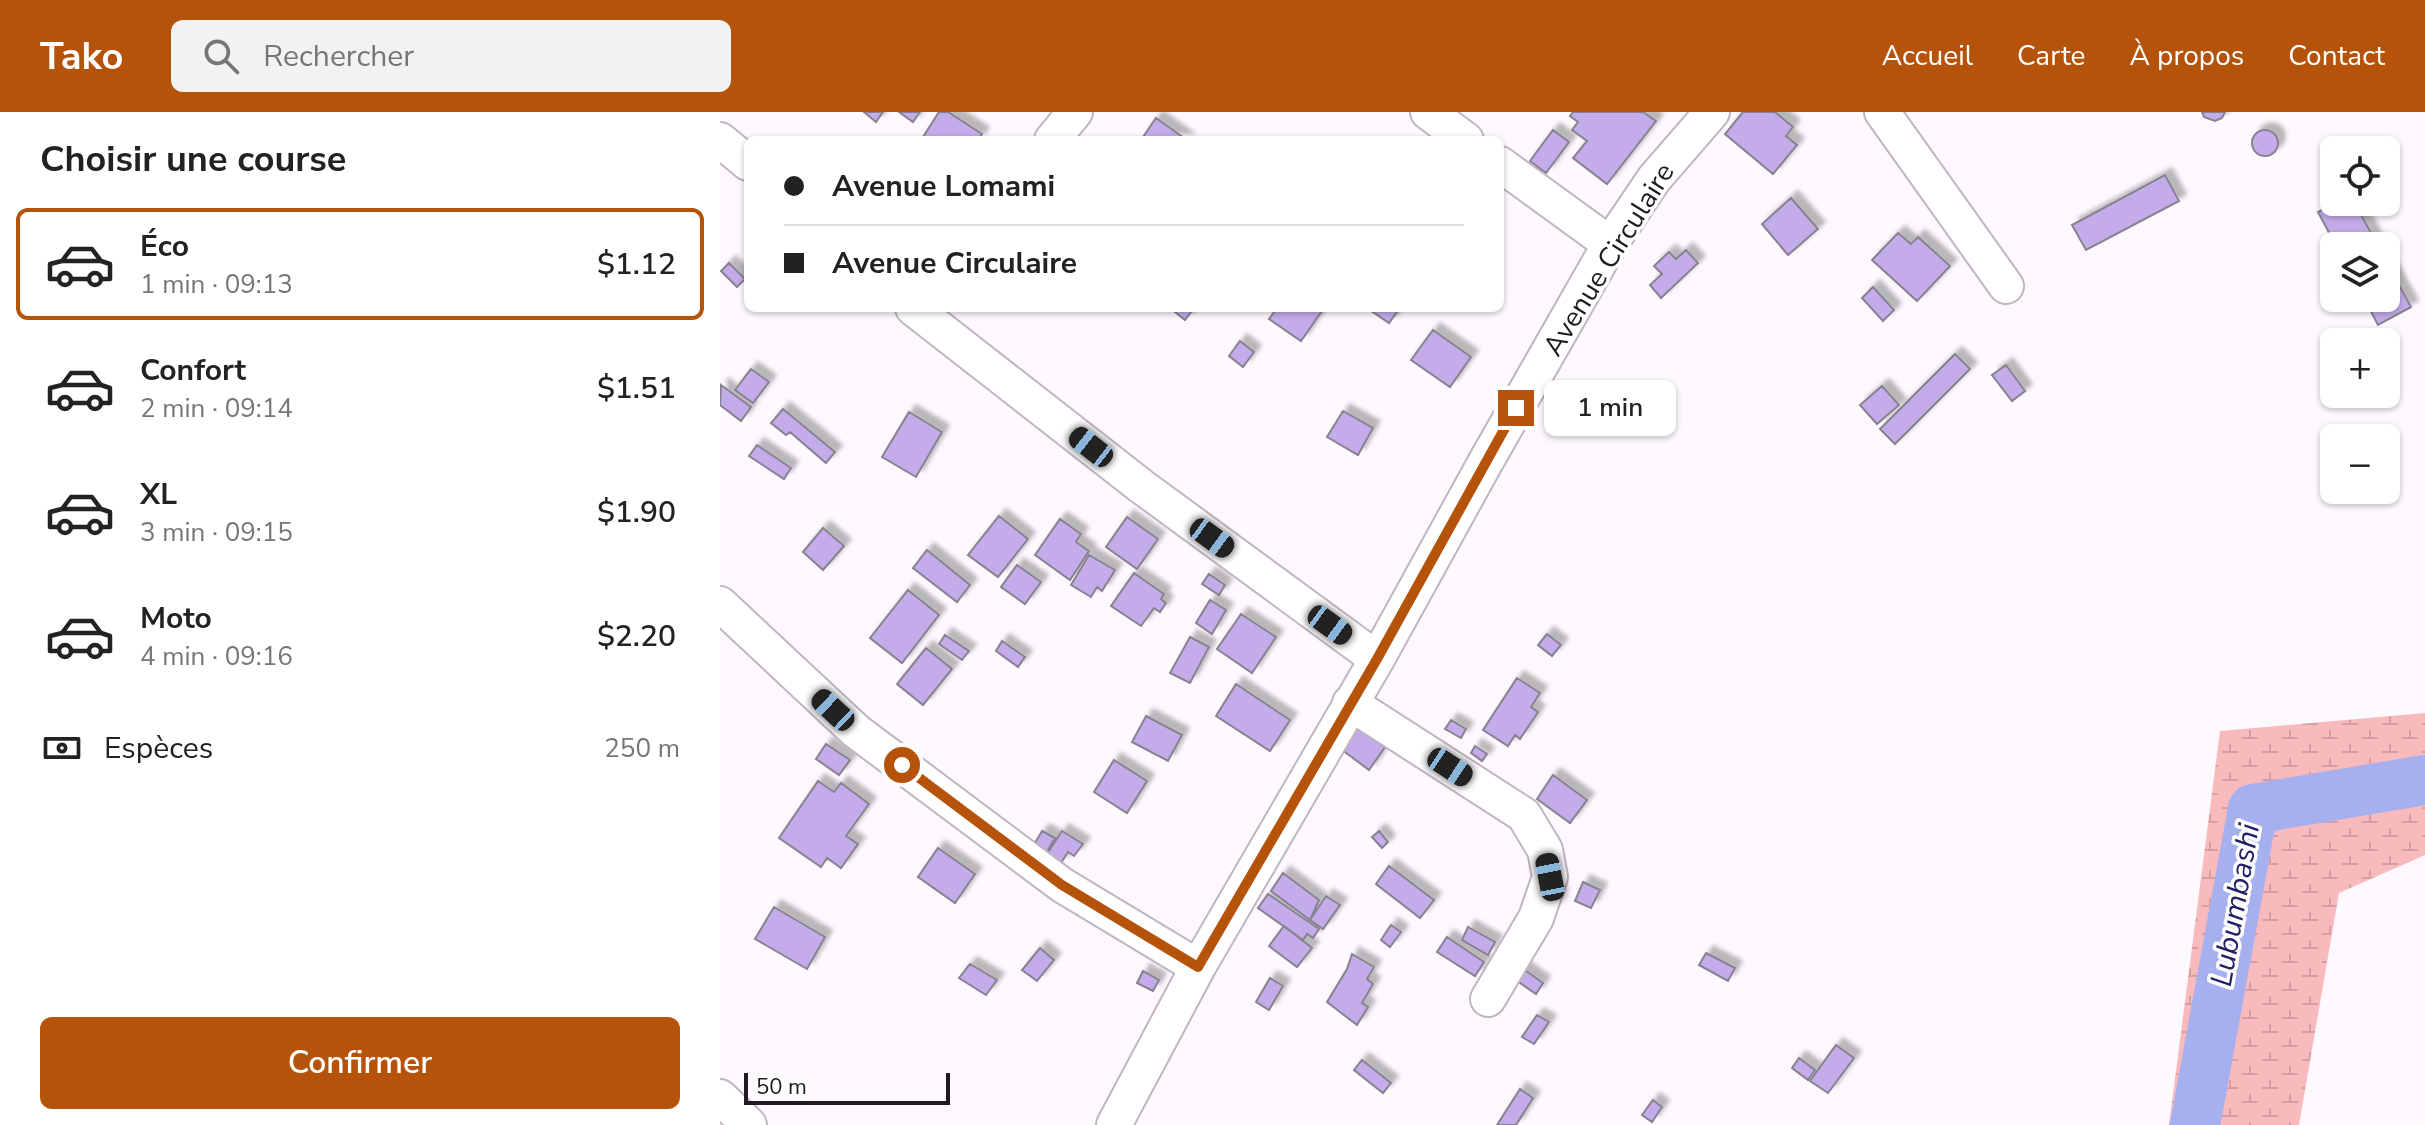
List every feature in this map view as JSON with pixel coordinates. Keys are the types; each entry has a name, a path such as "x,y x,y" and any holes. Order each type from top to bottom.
{"street":[{"path":"1055,136 1075,112"},
{"path":"1428,112 1461,136"},
{"name":"Avenue Circulaire","path":"1114,1125 1198,967 1377,659 1610,244 1654,179 1712,112"},
{"path":"1882,112 2006,286"},
{"path":"720,140 744,160"},
{"path":"1504,167 1610,244"},
{"path":"920,312 1141,486 1377,659"},
{"path":"720,604 856,731 1062,885 1198,967"},
{"path":"1350,703 1524,815 1545,850 1550,877 1536,918 1488,999"},
{"path":"720,1097 749,1125"}],"green space":[{"path":"2425,713 2425,855 2339,893 2299,1125 2169,1125 2220,731"}],"building":[{"path":"864,112 883,112 876,122"},
{"path":"899,112 920,112 913,122"},
{"path":"939,112 948,112 982,134 981,136 924,136"},
{"path":"1573,112 1643,112 1656,121 1607,184 1573,158 1587,141 1572,130 1578,122 1570,116"},
{"path":"1743,112 1775,112 1793,127 1786,136 1797,145 1773,174 1725,134"},
{"path":"2202,112 2225,112 2222,118 2215,121 2204,117"},
{"path":"1156,118 1181,136 1144,136"},
{"path":"1553,130 1569,142 1546,173 1530,161"},
{"path":"2265,130 2274,134 2278,143 2274,152 2265,156 2256,152 2252,143 2256,134"},
{"path":"2165,175 2179,201 2086,250 2072,225"},
{"path":"1791,198 1818,229 1788,255 1762,224"},
{"path":"2320,216 2362,216 2370,232 2329,232"},
{"path":"1898,233 1911,244 1918,237 1950,266 1917,301 1872,260"},
{"path":"1686,250 1698,263 1661,298 1650,285 1662,274 1654,266 1669,252 1676,259"},
{"path":"729,263 744,280 737,287 721,271"},
{"path":"1873,287 1894,310 1883,321 1862,298"},
{"path":"2400,287 2411,307 2378,325 2371,312 2400,312"},
{"path":"1175,312 1191,312 1185,320"},
{"path":"1274,312 1321,312 1301,341 1269,319"},
{"path":"1373,312 1397,312 1389,323"},
{"path":"1433,330 1471,357 1450,387 1411,360"},
{"path":"1240,341 1254,352 1243,367 1229,356"},
{"path":"1955,354 1970,369 1895,444 1880,429"},
{"path":"2006,365 2025,391 2012,401 1992,375"},
{"path":"751,369 769,382 753,403 735,390"},
{"path":"721,385 751,407 741,421 720,405"},
{"path":"1882,386 1899,405 1877,424 1860,405"},
{"path":"783,409 835,452 826,463 790,432 786,435 771,423"},
{"path":"1343,411 1373,428 1358,455 1327,437"},
{"path":"909,412 942,432 916,477 882,457"},
{"path":"757,445 791,468 784,479 749,456"},
{"path":"999,516 1028,539 998,577 968,555"},
{"path":"1127,517 1158,539 1137,569 1106,547"},
{"path":"1060,519 1081,534 1076,542 1089,551 1070,580 1035,555"},
{"path":"823,528 844,546 823,570 803,552"},
{"path":"927,550 970,585 957,602 913,568"},
{"path":"1089,555 1115,570 1102,591 1097,587 1091,597 1071,585"},
{"path":"1017,565 1041,582 1025,604 1001,587"},
{"path":"1134,573 1164,594 1161,599 1166,603 1160,612 1154,608 1141,626 1111,606"},
{"path":"1209,574 1225,585 1219,595 1202,584"},
{"path":"908,590 939,615 902,663 870,638"},
{"path":"1210,600 1226,610 1212,634 1196,623"},
{"path":"1241,614 1276,637 1252,673 1217,649"},
{"path":"1547,634 1561,645 1552,656 1538,645"},
{"path":"945,635 969,651 962,660 939,644"},
{"path":"1190,637 1209,647 1190,683 1170,673"},
{"path":"1002,641 1025,657 1018,667 996,651"},
{"path":"926,648 952,669 923,705 897,684"},
{"path":"1517,678 1540,693 1531,707 1538,712 1520,739 1515,735 1508,746 1483,730"},
{"path":"1236,684 1290,720 1270,751 1216,716"},
{"path":"1146,716 1182,735 1168,761 1132,742"},
{"path":"1451,720 1466,729 1461,738 1445,729"},
{"path":"1357,727 1385,747 1369,770 1341,749"},
{"path":"826,744 850,760 839,775 816,759"},
{"path":"1475,746 1487,754 1482,761 1471,753"},
{"path":"1114,760 1147,781 1127,813 1094,792"},
{"path":"1553,775 1587,800 1570,823 1537,799"},
{"path":"818,781 834,792 841,783 869,804 846,836 858,844 841,868 827,858 821,867 779,838"},
{"path":"1042,831 1055,838 1045,855 1032,848"},
{"path":"1062,831 1083,844 1074,856 1068,852 1061,863 1047,854"},
{"path":"1379,831 1388,842 1382,848 1372,837"},
{"path":"938,848 975,874 955,903 918,877"},
{"path":"1389,866 1434,900 1420,918 1376,884"},
{"path":"1283,873 1319,900 1310,920 1271,891"},
{"path":"1583,882 1600,890 1591,908 1575,901"},
{"path":"1268,894 1319,929 1313,938 1307,934 1303,940 1258,908"},
{"path":"1326,896 1340,905 1323,929 1310,920"},
{"path":"774,907 825,937 807,969 755,939"},
{"path":"1391,925 1401,932 1390,947 1381,940"},
{"path":"1284,926 1312,948 1297,967 1269,946"},
{"path":"1468,927 1495,942 1488,955 1462,940"},
{"path":"1447,937 1484,962 1475,976 1437,952"},
{"path":"1040,948 1054,960 1037,981 1022,970"},
{"path":"1706,953 1735,968 1728,981 1699,965"},
{"path":"1352,954 1374,967 1367,979 1373,984 1362,1003 1368,1007 1357,1025 1327,1002 1347,969"},
{"path":"970,964 997,980 986,995 959,978"},
{"path":"1518,965 1543,983 1536,994 1510,976"},
{"path":"1143,971 1159,980 1153,991 1137,983"},
{"path":"1270,978 1283,986 1269,1010 1256,1002"},
{"path":"1537,1015 1549,1022 1534,1044 1522,1037"},
{"path":"1836,1045 1854,1058 1828,1093 1810,1081"},
{"path":"1799,1058 1815,1070 1808,1080 1792,1068"},
{"path":"1362,1060 1391,1083 1383,1093 1354,1070"},
{"path":"1520,1089 1533,1098 1516,1125 1497,1125"},
{"path":"1653,1100 1662,1107 1652,1122 1642,1115"}],"waterway":[{"name":"Lubumbashi","path":"2195,1125 2253,809 2425,780"}],"route":[{"path":"902,765 1062,885 1198,967 1377,659 1516,408"}]}
